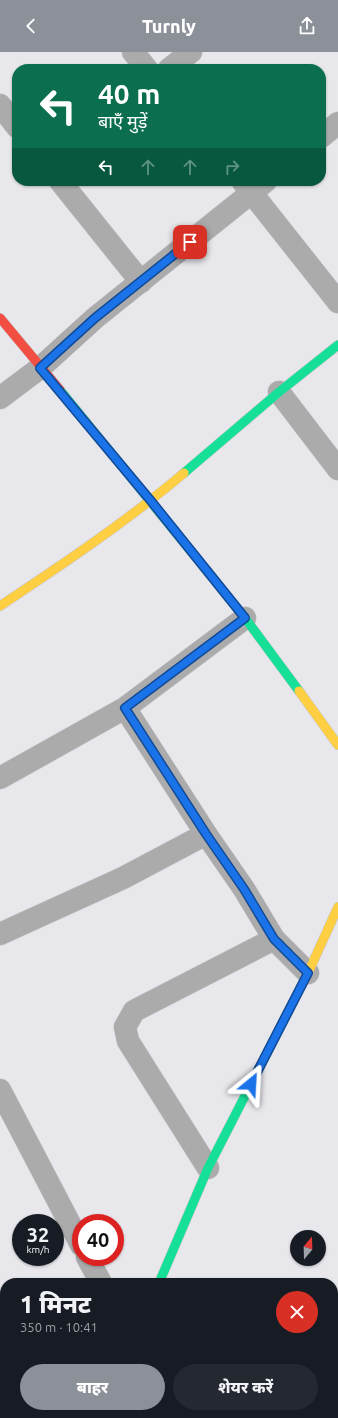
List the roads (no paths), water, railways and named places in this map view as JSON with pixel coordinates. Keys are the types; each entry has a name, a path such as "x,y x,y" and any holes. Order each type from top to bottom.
{"street":[{"path":"133,52 143,64"},
{"path":"175,64 191,52"},
{"path":"0,106 12,121"},
{"path":"326,132 338,123"},
{"path":"64,186 141,282"},
{"path":"0,398 40,368 95,318 141,282 252,186"},
{"path":"254,186 338,302"},
{"path":"0,318 151,501 245,618 338,745"},
{"path":"0,606 101,538 151,501 279,392 338,345"},
{"path":"279,392 338,469"},
{"path":"0,778 125,708 245,618"},
{"path":"125,708 206,834 244,889 274,939 308,973"},
{"path":"0,934 123,878 206,834"},
{"path":"161,1278 208,1168 308,973 338,907"},
{"path":"208,1168 128,1041 125,1027 134,1011 274,939"},
{"path":"0,1090 72,1228"},
{"path":"92,1266 98,1278"}]}
